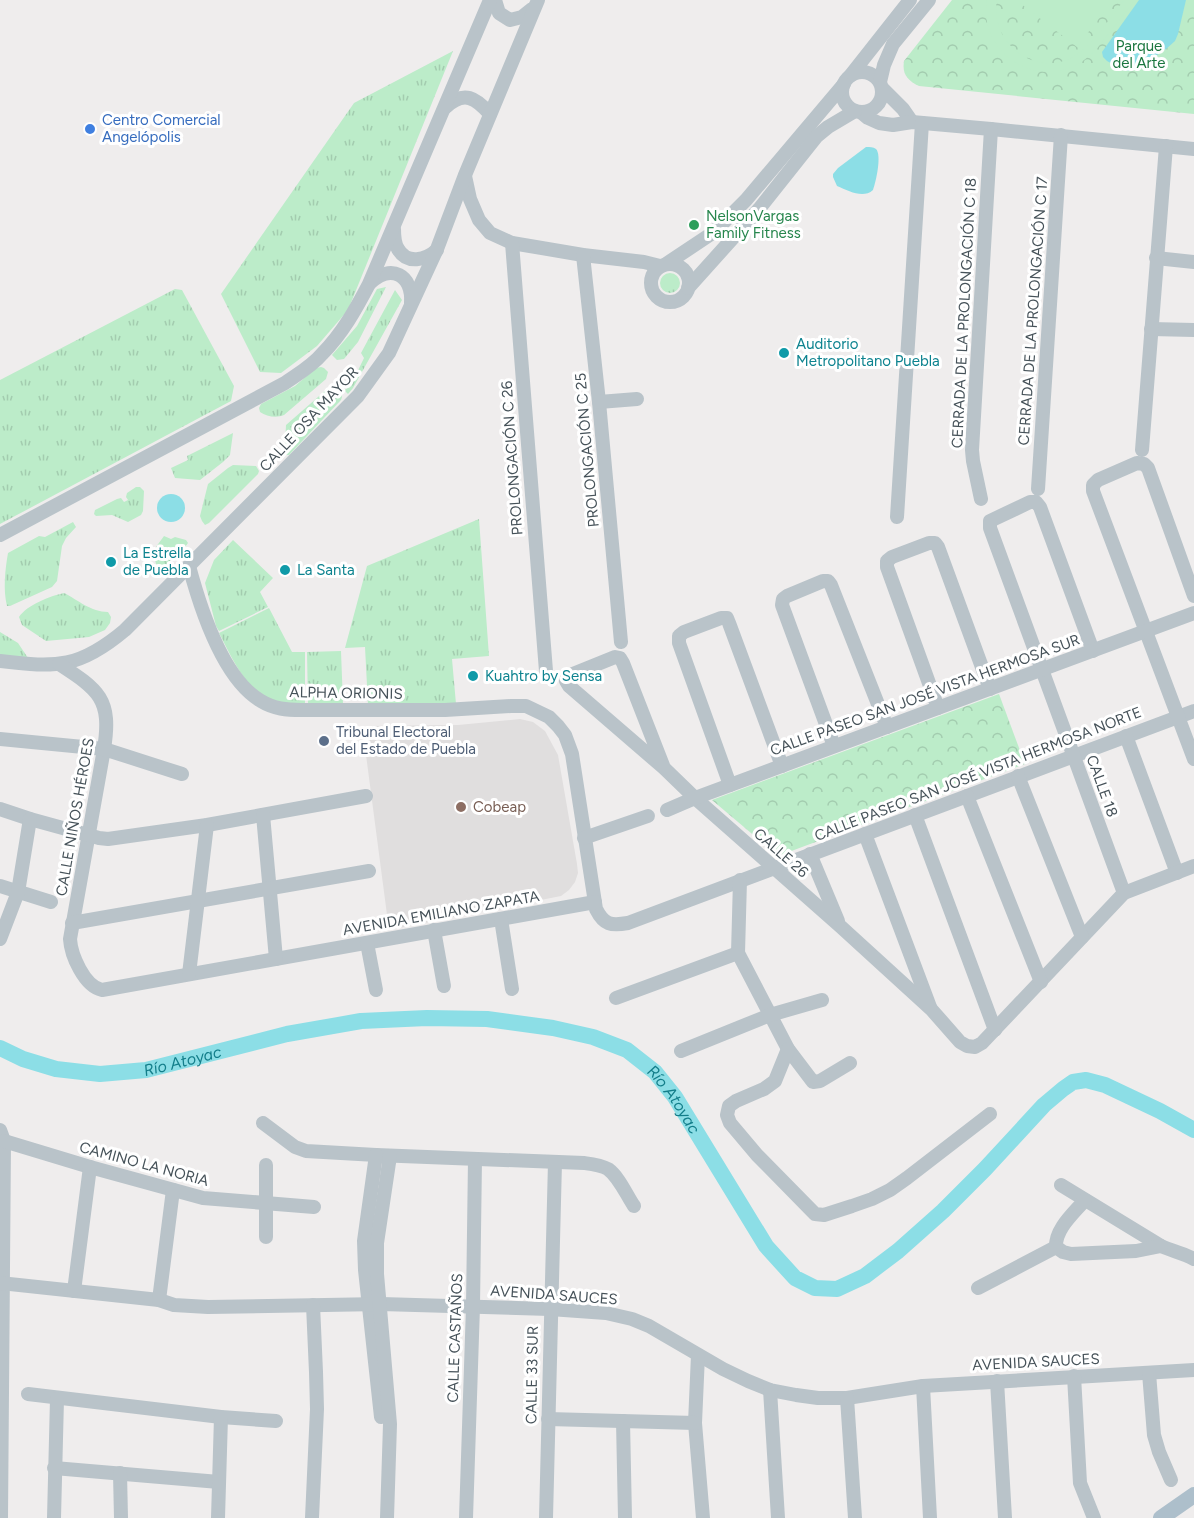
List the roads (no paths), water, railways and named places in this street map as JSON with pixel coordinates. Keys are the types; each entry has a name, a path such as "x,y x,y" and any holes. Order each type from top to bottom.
{"main road":[{"path":"1161,1518 1194,1495"}],"street":[{"path":"0,535 285,383 322,355 355,311 369,284 490,0"},
{"path":"495,0 499,13 510,20 522,17 536,4"},
{"path":"910,0 847,80 746,200 714,232 656,270 651,281 658,298 663,301 675,301 681,298 759,209 816,136 828,127 878,105 881,100 884,65 893,44 929,0"},
{"name":"CALLE OSA MAYOR","path":"0,661 23,664 71,662 111,642 358,396 389,353 438,249 465,175 536,4"},
{"path":"897,517 917,123 876,77 866,72 855,73 847,80 842,93 847,106 879,123 894,125 917,123 991,129 1194,149"},
{"path":"446,107 456,99 469,98 480,103 490,114"},
{"name":"CERRADA DE LA PROLONGACIÓN C 18","path":"981,499 972,450 991,129"},
{"name":"CERRADA DE LA PROLONGACIÓN C 17","path":"1037,496 1061,135"},
{"path":"1166,146 1143,457 1194,596"},
{"path":"465,175 470,199 479,220 490,233 512,243 583,255 644,259 663,265 676,265 684,270 688,278 688,288"},
{"path":"746,200 759,209"},
{"path":"394,229 397,248 402,255 408,258 420,260 438,249"},
{"name":"PROLONGACIÓN C 26","path":"512,243 546,671"},
{"name":"PROLONGACIÓN C 25","path":"583,255 621,642"},
{"path":"1156,258 1194,261"},
{"path":"369,284 384,274 393,273 402,277 410,287 410,308"},
{"path":"1151,329 1194,330"},
{"path":"599,402 637,399"},
{"path":"1143,457 1137,463 1098,480 1093,484 1093,491 1194,759"},
{"path":"1037,496 1093,651"},
{"name":"CALLE 18","path":"1037,496 1030,502 990,521 990,528 1124,893"},
{"path":"938,708 887,567 887,561 892,557 929,543 934,543 938,547 990,689"},
{"name":"ALPHA ORIONIS","path":"189,566 205,615 231,671 260,701 271,706 285,710 445,710 526,706 549,717 565,735 572,754 584,838"},
{"path":"834,747 782,605 783,599 787,596 823,581 828,581 831,585 886,727"},
{"name":"CALLE PASEO SAN JOSÉ VISTA HERMOSA SUR","path":"667,810 1194,613"},
{"path":"730,785 679,643 679,636 684,632 721,618 726,618 729,623 782,766"},
{"path":"0,654 23,664"},
{"name":"CALLE 26","path":"664,768 620,658 615,657 568,676 566,681 569,686 840,926 931,1009 960,1042 975,1047 995,1030"},
{"name":"CALLE NIÑOS HÉROES","path":"59,664 97,692 102,700 107,720 104,749 70,939 74,961 95,989"},
{"name":"CALLE PASEO SAN JOSÉ VISTA HERMOSA NORTE","path":"773,868 1194,711"},
{"path":"1126,736 1177,873"},
{"path":"0,739 104,749 182,774"},
{"path":"1018,776 1082,937"},
{"path":"0,809 108,839 207,825 366,796"},
{"path":"966,796 1041,982"},
{"path":"263,815 276,959"},
{"path":"915,815 995,1030 1124,893 1194,866"},
{"path":"648,816 584,838 595,902 601,917 607,923 617,925 628,923 773,868"},
{"path":"0,939 18,892 30,819"},
{"path":"189,974 207,825"},
{"path":"865,834 931,1009"},
{"path":"810,854 840,926"},
{"path":"72,923 369,871"},
{"path":"741,880 738,953 788,1049 813,1082 820,1081 850,1063"},
{"path":"0,886 51,902"},
{"name":"AVENIDA EMILIANO ZAPATA","path":"95,989 102,990 595,902"},
{"path":"501,919 512,989"},
{"path":"434,930 444,986"},
{"path":"367,943 376,990"},
{"path":"616,998 738,953"},
{"path":"681,1051 771,1015 822,1000"},
{"path":"788,1049 775,1081 764,1089 736,1101 729,1106 727,1115 730,1123 757,1155 815,1215 824,1215 852,1206 890,1190 990,1114"},
{"path":"263,1123 295,1147 306,1151 597,1165 608,1169 617,1178 634,1206"},
{"path":"1,1518 2,1136"},
{"name":"CAMINO LA NORIA","path":"2,1136 90,1167 203,1198 314,1206"},
{"path":"374,1304 365,1270 364,1241 376,1155"},
{"path":"387,1518 389,1454 382,1425 374,1304 377,1243 390,1156"},
{"name":"CALLE CASTAÑOS","path":"466,1518 475,1159"},
{"name":"CALLE 33 SUR","path":"546,1518 555,1162"},
{"path":"266,1165 266,1237"},
{"path":"74,1291 90,1167"},
{"path":"1061,1185 1194,1266"},
{"path":"159,1300 173,1190"},
{"path":"1085,1200 1055,1239 1056,1247 1063,1252 1071,1254 1167,1249 1183,1253 1194,1259"},
{"path":"978,1288 1056,1247"},
{"name":"AVENIDA SAUCES","path":"1,1283 159,1300 174,1305 208,1307 374,1304 473,1306 606,1313 649,1326 698,1355 770,1390 818,1398 847,1398 923,1386 1194,1370"},
{"path":"312,1305 317,1408 312,1518"},
{"path":"698,1355 695,1423 703,1518"},
{"path":"1149,1373 1154,1435 1171,1480"},
{"path":"1074,1376 1080,1483 1094,1518"},
{"path":"997,1381 1005,1518"},
{"path":"923,1386 930,1518"},
{"path":"770,1390 778,1518"},
{"path":"28,1394 221,1417 276,1421"},
{"path":"847,1398 855,1518"},
{"path":"54,1518 57,1399"},
{"path":"218,1518 221,1417"},
{"path":"548,1419 695,1423"},
{"path":"623,1421 625,1518"},
{"path":"54,1468 219,1482"},
{"path":"120,1473 121,1518"}],"water":[{"path":"1139,0 1186,0 1175,41 1138,68 1125,71 1107,61 1102,52"},
{"path":"866,147 873,147 878,152 877,175 873,190 860,194 837,186 833,174"},
{"path":"171,494 181,498 185,508 181,518 171,522 161,518 157,508 161,498"}],"waterway":[{"name":"Río Atoyac","path":"0,1048 23,1059 56,1069 100,1074 146,1070 287,1034 361,1021 427,1018 487,1019 553,1028 593,1037 627,1050 655,1072 675,1097 766,1246 795,1278 815,1288 837,1289 865,1276 898,1251 943,1211 1044,1105 1073,1082 1086,1080 1105,1085 1194,1130"}],"place":[{"name":"Centro Comercial Angelópolis","path":"90,129"},
{"name":"NelsonVargas Family Fitness","path":"694,225"},
{"name":"Auditorio Metropolitano Puebla","path":"784,353"},
{"name":"La Estrella de Puebla","path":"111,562"},
{"name":"La Santa","path":"285,570"},
{"name":"Kuahtro by Sensa","path":"473,676"},
{"name":"Tribunal Electoral del Estado de Puebla","path":"324,741"},
{"name":"Cobeap","path":"461,807"}],"park label":[{"name":"Parque del Arte","path":"1139,54"}]}
